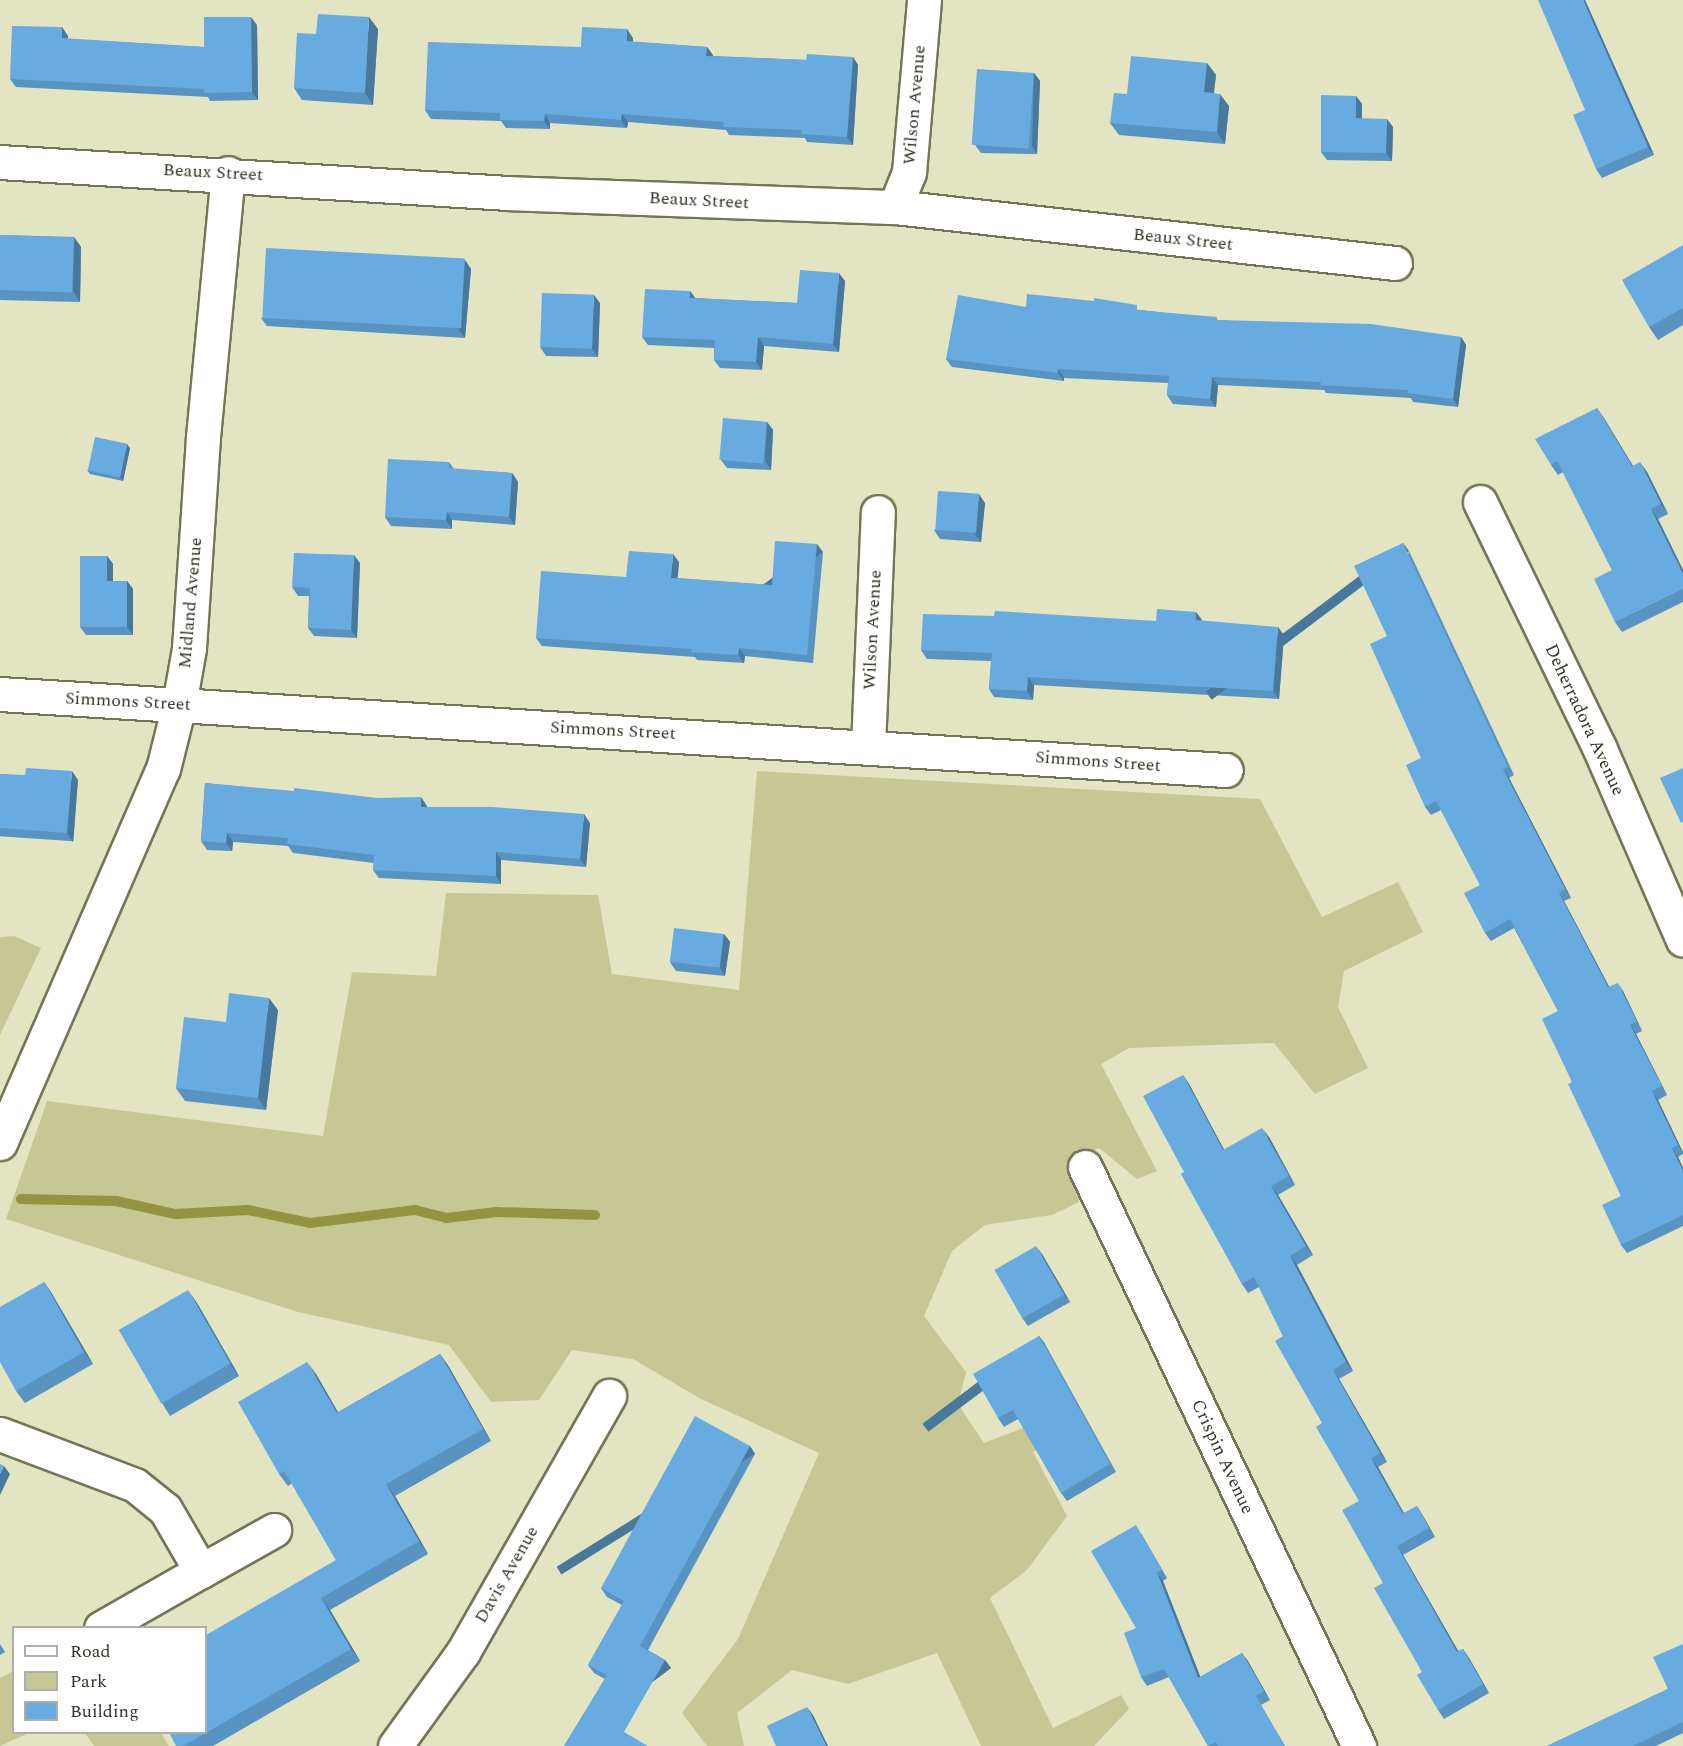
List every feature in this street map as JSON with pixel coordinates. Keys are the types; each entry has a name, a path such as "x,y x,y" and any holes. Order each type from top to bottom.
{"street":[{"name":"Wilson Avenue","path":"895,207 909,172 924,0"},
{"name":"Beaux Street","path":"0,162 228,173 508,193 895,207 1395,263"},
{"name":"Midland Avenue","path":"0,1143 163,770 179,705 189,648 203,437 228,173"},
{"name":"Deherradora Avenue","path":"1480,502 1599,747 1679,920"},
{"name":"Wilson Avenue","path":"868,747 878,512"},
{"name":"Simmons Street","path":"0,694 1226,770"},
{"name":"Crispin Avenue","path":"1085,1167 1359,1746"},
{"name":"Davis Avenue","path":"395,1746 463,1652 609,1396"},
{"path":"0,1434 135,1485 165,1509 201,1571"},
{"path":"105,1626 274,1530"}],"green space":[{"path":"757,771 1260,799 1322,917 1398,882 1423,932 1344,971 1338,1007 1368,1068 1315,1094 1274,1043 1129,1048 1101,1064 1157,1171 1137,1179 1099,1148 1071,1161 1079,1202 1052,1215 985,1225 952,1251 924,1316 966,1372 958,1404 984,1443 1073,1409 1080,1425 1033,1452 1067,1516 1027,1570 990,1598 1053,1728 1121,1695 1129,1709 1094,1746 981,1746 937,1653 848,1684 792,1670 737,1713 744,1746 707,1746 682,1713 738,1639 819,1453 701,1399 633,1359 572,1350 539,1400 491,1402 449,1345 298,1312 6,1219 47,1101 323,1136 352,972 436,976 446,893 598,895 612,974 739,990"},
{"path":"14,936 41,948 0,1035 0,937"},
{"path":"12,1672 12,1734 27,1734 0,1746 0,1678"},
{"path":"86,1734 162,1734 169,1746 94,1746"}],"building":[{"path":"1538,0 1583,0 1648,147 1596,169 1573,115 1585,110"},
{"path":"318,14 369,17 365,93 294,88 297,33 316,34"},
{"path":"204,17 251,17 252,92 204,93 204,89 10,79 12,26 62,27 62,38 204,47"},
{"path":"582,27 627,29 627,41 707,47 706,56 806,60 807,54 853,57 847,137 801,134 802,130 723,127 724,122 622,114 621,120 545,114 544,121 500,120 500,113 425,110 428,42 581,47"},
{"path":"1131,56 1207,63 1204,92 1220,94 1217,132 1110,123 1114,93 1127,94"},
{"path":"977,69 1034,73 1029,149 972,145"},
{"path":"1321,95 1356,96 1356,118 1387,119 1386,153 1321,152"},
{"path":"0,235 74,238 72,293 0,290"},
{"path":"1683,245 1683,308 1649,327 1622,280"},
{"path":"266,248 465,258 461,328 262,318"},
{"path":"800,270 839,273 833,344 758,337 756,362 714,360 715,340 642,337 645,289 690,291 690,298 797,303"},
{"path":"542,293 594,295 592,349 540,347"},
{"path":"1027,294 1094,301 1094,298 1137,305 1137,310 1217,317 1217,320 1371,324 1461,337 1453,399 1408,393 1408,390 1320,385 1321,382 1212,377 1210,399 1167,395 1169,376 1058,369 1058,373 946,359 958,295 1026,307"},
{"path":"1597,408 1632,466 1640,462 1661,504 1651,509 1683,574 1683,589 1615,622 1594,579 1612,570 1557,461 1551,465 1535,439"},
{"path":"723,418 767,422 763,464 719,460"},
{"path":"95,437 127,444 120,477 88,470"},
{"path":"388,459 449,462 449,468 512,473 509,517 447,512 446,520 385,517"},
{"path":"938,491 979,494 976,533 935,530"},
{"path":"775,541 817,544 807,655 739,648 738,655 691,652 692,649 536,638 541,571 626,577 629,551 673,554 671,578 772,585"},
{"path":"1403,543 1508,767 1503,769 1565,889 1559,893 1608,987 1618,983 1637,1022 1630,1025 1662,1086 1652,1091 1678,1145 1672,1148 1683,1171 1683,1215 1621,1245 1602,1205 1621,1196 1568,1084 1572,1082 1542,1019 1558,1011 1510,919 1485,933 1464,893 1480,885 1436,801 1425,807 1406,765 1421,758 1370,644 1387,636 1354,566"},
{"path":"294,553 354,555 351,630 308,628 310,588 292,587"},
{"path":"80,556 107,556 107,581 127,581 127,627 80,627"},
{"path":"1157,609 1196,612 1196,620 1278,627 1273,691 1028,677 1027,691 989,689 992,653 921,650 923,614 994,616 995,611 1156,621"},
{"path":"26,768 72,771 67,833 0,828 0,774 25,775"},
{"path":"1683,768 1683,822 1681,823 1660,778"},
{"path":"205,783 294,791 294,788 377,798 421,797 421,807 492,807 584,814 580,859 496,852 496,876 373,870 374,855 287,844 288,838 227,833 226,843 201,841"},
{"path":"674,928 724,934 719,968 670,962"},
{"path":"229,993 269,998 258,1098 176,1088 184,1017 226,1022"},
{"path":"1183,1075 1223,1150 1262,1128 1289,1176 1271,1186 1306,1246 1290,1256 1346,1362 1333,1370 1380,1453 1371,1458 1403,1514 1417,1506 1429,1528 1397,1546 1457,1652 1463,1649 1483,1684 1438,1710 1417,1675 1422,1672 1374,1588 1383,1583 1342,1510 1359,1501 1316,1427 1322,1423 1275,1341 1283,1336 1254,1277 1242,1284 1181,1174 1184,1172 1143,1096"},
{"path":"1036,1246 1064,1294 1022,1318 994,1270"},
{"path":"44,1282 84,1352 16,1391 0,1362 0,1307"},
{"path":"188,1290 230,1364 161,1404 119,1330"},
{"path":"1039,1336 1110,1464 1061,1493 1013,1410 998,1418 973,1374"},
{"path":"440,1354 483,1429 386,1484 419,1541 321,1598 351,1649 207,1732 207,1634 336,1560 284,1471 279,1474 238,1402 307,1362 337,1413"},
{"path":"695,1416 750,1446 640,1646 665,1660 624,1732 648,1746 564,1746 607,1675 588,1665 624,1601 601,1588"},
{"path":"1136,1525 1162,1570 1157,1572 1198,1678 1242,1653 1264,1691 1256,1696 1284,1746 1218,1746 1216,1742 1208,1746 1164,1669 1141,1677 1124,1633 1136,1628 1091,1551"},
{"path":"1683,1644 1683,1724 1682,1722 1633,1746 1547,1746 1668,1689 1653,1657"},
{"path":"807,1707 826,1746 776,1746 767,1726"},
{"path":"170,1734 204,1734 183,1746 176,1746"}],"waterway":[{"path":"21,1199 116,1201 175,1214 248,1210 310,1223 415,1210 446,1218 497,1212 595,1215"}]}
